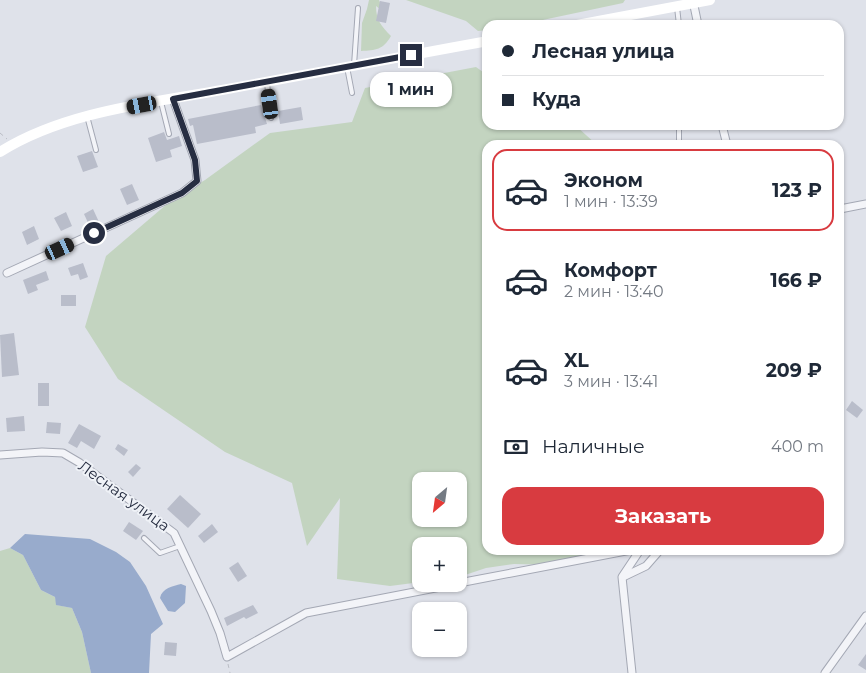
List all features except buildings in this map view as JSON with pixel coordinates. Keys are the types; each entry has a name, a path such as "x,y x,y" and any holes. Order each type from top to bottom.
{"street":[{"path":"618,20 693,2 710,0"},
{"path":"693,2 697,20"},
{"path":"0,152 58,124 87,116 482,42"},
{"path":"7,273 182,193 197,181 195,160 173,99"},
{"path":"844,208 866,204"},
{"name":"Лесная улица","path":"0,455 42,452 63,453 80,463 174,533 220,633 227,658"},
{"path":"467,582 605,555"},
{"path":"632,673 622,577 637,555"},
{"path":"622,577 646,566 656,555"},
{"path":"227,658 306,613 415,592"},
{"path":"825,673 866,616"}],"lane":[{"path":"677,6 679,20"},
{"path":"352,93 350,66 358,8"},
{"path":"267,82 271,118"},
{"path":"161,101 170,134"},
{"path":"87,116 96,150"},
{"path":"144,538 160,553 180,546"}],"path":[{"path":"227,658 230,673"}],"green space":[{"path":"369,0 379,0 384,12 376,6 378,19 391,36 382,47 361,51 362,23"},
{"path":"406,0 625,0 623,3 543,20 482,20 482,31 478,31 466,21"},
{"path":"476,67 482,71 482,130 580,130 592,140 482,140 482,555 586,555 585,563 558,565 514,564 486,568 467,574 467,537 412,537 412,583 390,586 337,579 340,498 307,546 292,483 225,452 118,379 85,327 106,256 174,198 205,180 270,133 352,122 365,88"},
{"path":"10,548 23,555 41,590 55,597 57,605 72,608 82,632 91,673 0,673 0,551"}],"water":[{"path":"25,534 90,539 116,552 130,562 146,586 163,624 151,634 149,673 91,673 82,632 72,608 56,605 55,597 41,590 23,555 10,548"},
{"path":"181,584 186,586 185,603 175,612 168,611 160,598 161,595 168,588"}],"route":[{"path":"94,233 182,193 197,181 195,160 173,99 411,55"}]}
